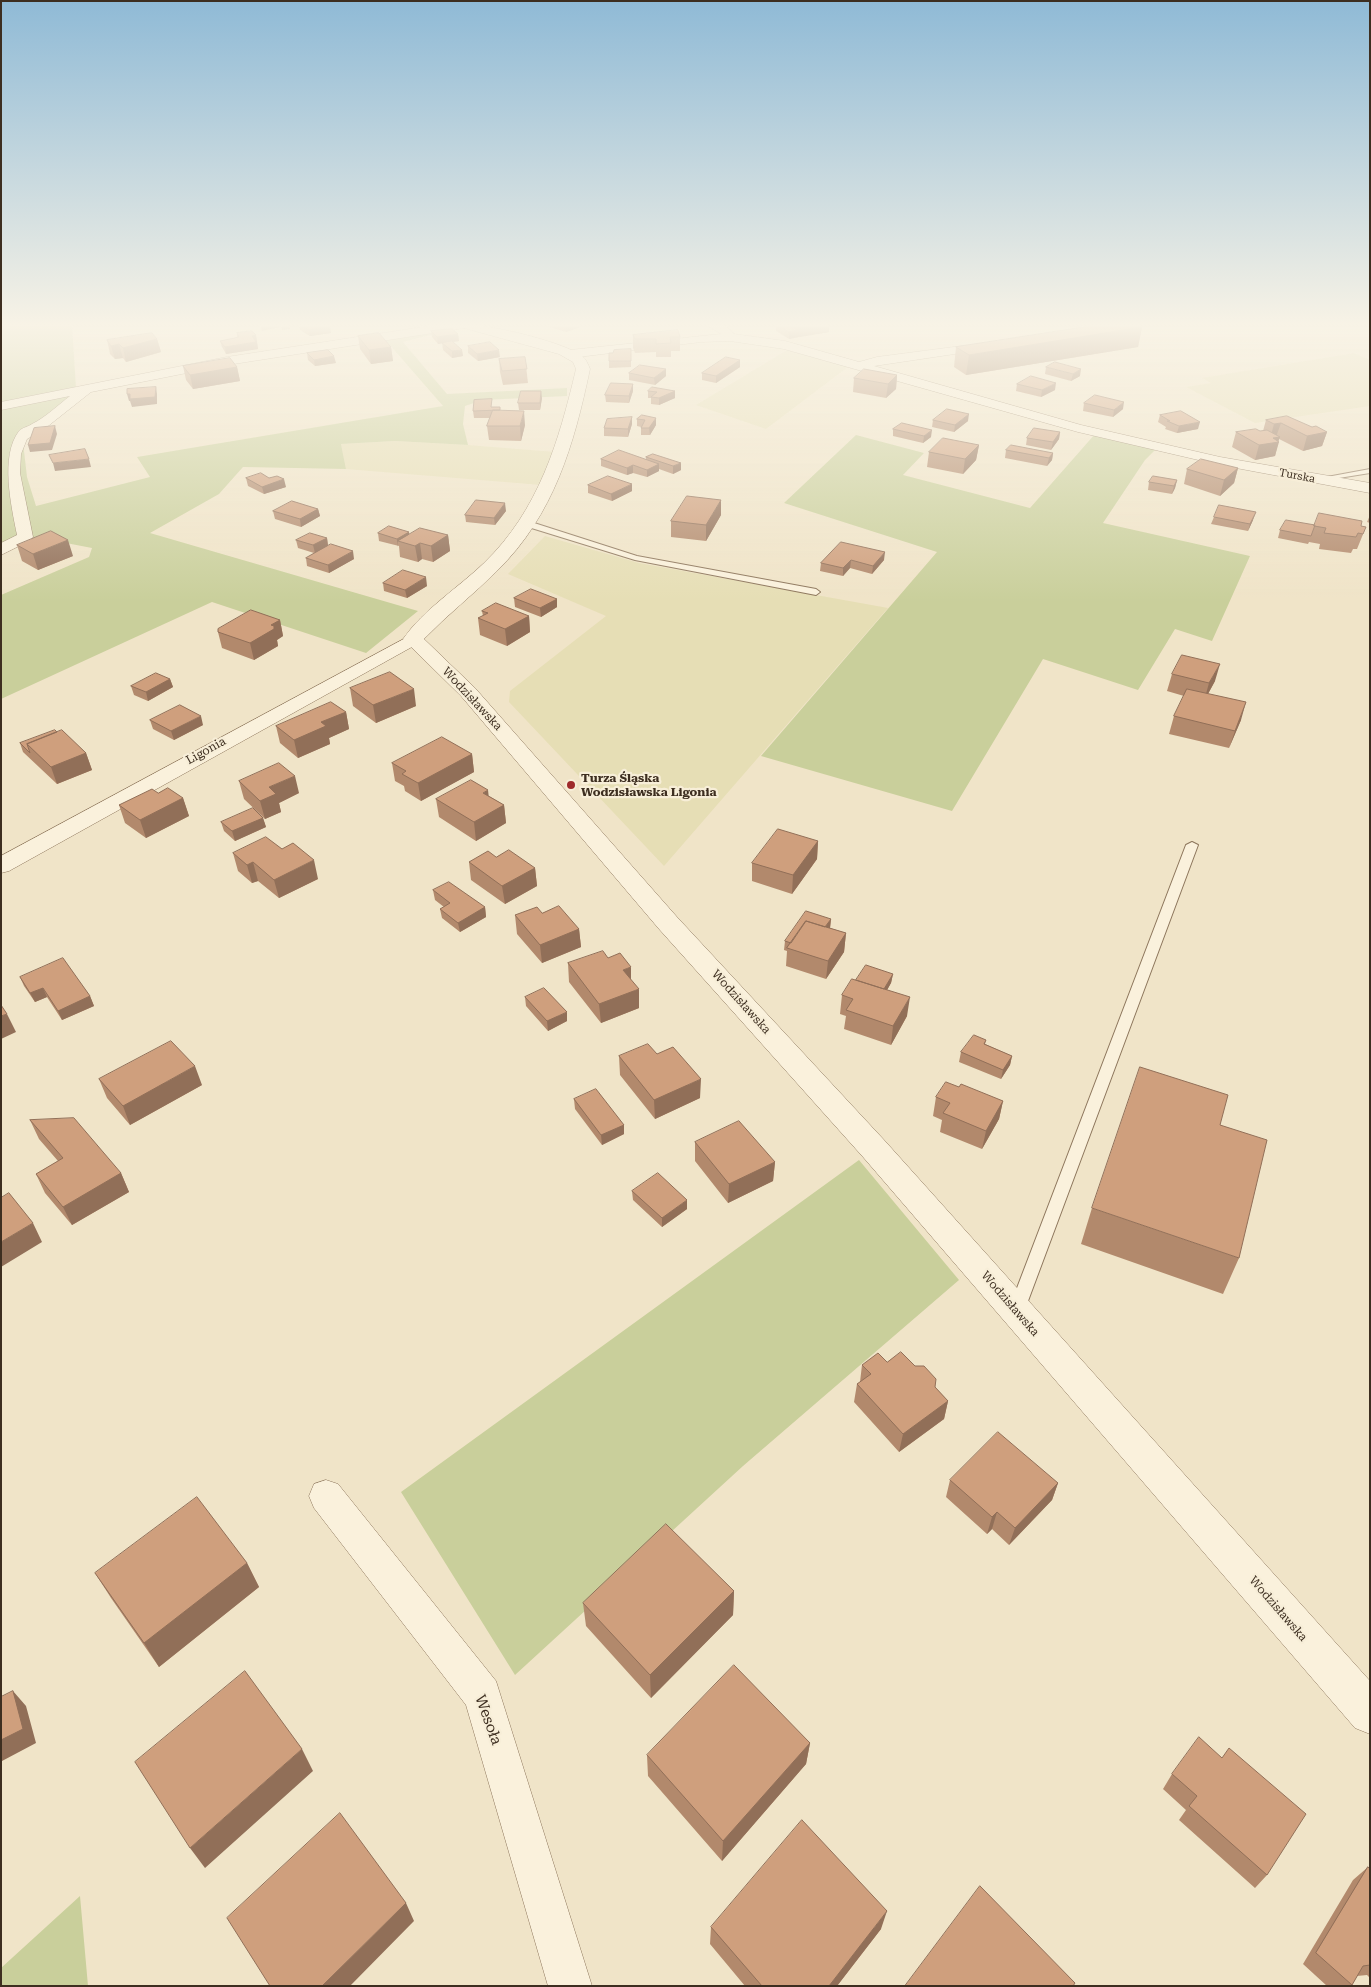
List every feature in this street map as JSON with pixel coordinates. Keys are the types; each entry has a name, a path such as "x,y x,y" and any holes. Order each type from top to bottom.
{"street":[{"path":"1,550 25,537 12,473 14,454 20,438 52,417"},
{"path":"412,639 439,611 492,566 528,524 551,482 567,440 572,417"},
{"name":"Turska","path":"1037,417 1220,462 1370,488"},
{"name":"Ligonia","path":"1,866 54,835 412,639"},
{"name":"Wodzisławska","path":"412,639 468,692 668,923 874,1149 1370,1713"},
{"name":"Wesoła","path":"326,1496 482,1695 570,1986"}],"lane":[{"path":"1316,480 1370,471"},
{"path":"528,524 635,558 816,592"},
{"path":"1016,1311 1192,844"}],"shaded area":[{"path":"730,417 782,417 766,429"},
{"path":"1243,417 1297,417 1255,423"},
{"path":"395,441 556,452 541,485 346,469 341,444"},
{"path":"545,536 639,563 888,608 664,866 509,702 510,691 606,616 508,574"}],"green space":[{"path":"1,417 54,417 23,442 27,477 36,506 150,477 137,457 379,417 464,417 463,424 468,445 395,441 341,444 346,469 243,467 219,494 150,533 418,611 366,653 212,602 1,699 1,595 89,557 92,548 40,538 1,551"},
{"path":"1095,434 1156,449 1145,460 1103,523 1250,556 1212,641 1175,629 1138,690 1043,659 952,811 761,756 937,552 784,503 856,435 924,453 903,475 1030,508"},
{"path":"859,1160 959,1280 743,1466 515,1675 401,1492"},
{"path":"80,1896 88,1986 1,1986 1,1968"}],"building":[{"path":"490,417 522,417 520,426 487,426"},
{"path":"632,417 628,429 604,428 607,419"},
{"path":"640,417 656,418 649,428 641,428 645,420 637,419"},
{"path":"937,417 966,417 955,425 933,420"},
{"path":"1163,417 1191,417 1200,422 1179,426 1167,421 1170,421"},
{"path":"1289,417 1312,427 1316,426 1327,432 1307,436 1281,423 1274,424 1266,420"},
{"path":"902,423 932,430 924,436 893,429"},
{"path":"55,426 50,443 28,445 34,428"},
{"path":"1034,428 1060,432 1053,442 1027,438"},
{"path":"1256,429 1260,431 1267,430 1280,437 1273,438 1279,442 1259,445 1236,432"},
{"path":"943,438 979,445 965,459 929,452"},
{"path":"1011,445 1053,453 1049,458 1006,450"},
{"path":"85,449 89,459 53,463 49,455"},
{"path":"619,450 659,464 647,470 633,465 627,468 601,459"},
{"path":"653,454 681,463 673,466 646,457"},
{"path":"1201,459 1238,468 1224,480 1187,469"},
{"path":"261,473 269,478 277,476 284,479 262,487 246,478"},
{"path":"608,476 632,484 611,494 588,485"},
{"path":"1153,476 1177,480 1174,486 1149,482"},
{"path":"687,496 721,500 706,525 671,521"},
{"path":"476,500 505,503 494,518 465,515"},
{"path":"292,501 318,509 300,519 273,511"},
{"path":"1219,505 1256,512 1250,524 1214,517"},
{"path":"1319,513 1362,521 1361,526 1366,527 1363,534 1358,533 1356,537 1324,533 1326,528 1314,526"},
{"path":"1286,520 1315,525 1311,536 1280,530"},
{"path":"389,526 409,532 397,539 378,533"},
{"path":"420,528 448,535 431,546 420,543 415,546 398,541"},
{"path":"51,531 68,540 33,554 17,545"},
{"path":"310,533 327,538 313,545 296,540"},
{"path":"841,542 885,552 873,566 851,560 843,568 821,563"},
{"path":"331,544 353,551 328,565 306,558"},
{"path":"403,570 426,577 405,590 383,583"},
{"path":"531,589 557,599 540,608 514,598"},
{"path":"496,603 529,616 505,629 478,618 488,613 482,611"},
{"path":"251,610 280,620 271,625 274,626 274,629 250,643 218,632 218,629"},
{"path":"1182,655 1220,664 1209,683 1172,674"},
{"path":"390,672 414,689 373,705 350,688"},
{"path":"156,673 170,679 146,692 131,686"},
{"path":"1187,689 1246,702 1235,731 1174,716"},
{"path":"331,702 346,712 321,722 326,726 294,740 276,726"},
{"path":"180,705 201,716 171,731 150,720"},
{"path":"55,730 57,732 27,744 30,753 20,743"},
{"path":"62,730 86,753 51,767 27,744"},
{"path":"442,737 472,754 418,783 402,774 406,771 392,763"},
{"path":"279,763 295,776 269,787 276,794 260,801 239,781"},
{"path":"471,780 488,790 483,793 504,805 474,822 436,799"},
{"path":"168,788 183,798 140,820 119,805 152,789 158,793"},
{"path":"253,808 263,818 232,831 221,822"},
{"path":"778,829 818,841 793,875 752,863"},
{"path":"266,837 282,849 293,843 314,860 274,880 253,862 247,865 233,853"},
{"path":"509,850 535,868 502,886 469,862 488,851 496,857"},
{"path":"449,882 485,907 458,923 440,909 450,903 433,890"},
{"path":"559,906 579,929 540,945 515,915 537,907 542,913"},
{"path":"806,911 831,919 825,927 806,921 791,943 785,941"},
{"path":"806,921 846,933 828,961 787,948"},
{"path":"603,951 608,958 620,953 631,967 623,970 639,989 599,1004 568,963"},
{"path":"63,958 90,996 58,1011 43,988 30,993 20,977"},
{"path":"866,965 893,974 884,989 856,980"},
{"path":"852,979 910,997 893,1026 846,1010 853,999 842,995"},
{"path":"544,988 567,1012 547,1021 525,997"},
{"path":"1,1005 7,1014 1,1016"},
{"path":"974,1035 986,1040 984,1044 1012,1056 1003,1070 961,1052"},
{"path":"171,1041 195,1066 123,1106 99,1079"},
{"path":"648,1044 657,1054 673,1047 701,1079 654,1100 619,1056"},
{"path":"1140,1067 1228,1095 1220,1125 1267,1140 1239,1258 1092,1208"},
{"path":"946,1082 959,1087 961,1084 1003,1101 986,1131 943,1113 950,1103 936,1097"},
{"path":"596,1089 624,1125 601,1135 574,1099"},
{"path":"74,1118 121,1173 63,1207 36,1174 63,1158 30,1120"},
{"path":"739,1121 775,1162 729,1184 695,1142"},
{"path":"658,1173 687,1200 662,1218 632,1191"},
{"path":"9,1193 33,1223 1,1242 1,1198"},
{"path":"901,1352 915,1366 924,1366 936,1379 935,1387 948,1401 903,1434 857,1384 871,1374 862,1365 878,1353 887,1362"},
{"path":"998,1432 1058,1483 1015,1528 997,1512 992,1517 950,1480"},
{"path":"197,1497 247,1563 144,1643 95,1573"},
{"path":"666,1524 734,1591 650,1675 583,1603"},
{"path":"734,1665 810,1743 723,1841 647,1755"},
{"path":"245,1671 302,1749 190,1848 135,1762"},
{"path":"13,1691 23,1729 1,1740 1,1697"},
{"path":"1199,1737 1222,1758 1229,1748 1306,1814 1267,1875 1189,1806 1197,1796 1172,1774"},
{"path":"340,1813 406,1903 322,1986 270,1986 227,1918"},
{"path":"802,1820 887,1911 829,1986 762,1986 711,1927"},
{"path":"1368,1867 1370,1869 1370,1965 1363,1966 1352,1985 1316,1953"},
{"path":"980,1886 1075,1983 1073,1986 905,1986"}],"place":[{"name":"Turza Śląska Wodzisławska Ligonia","path":"571,785"}]}
